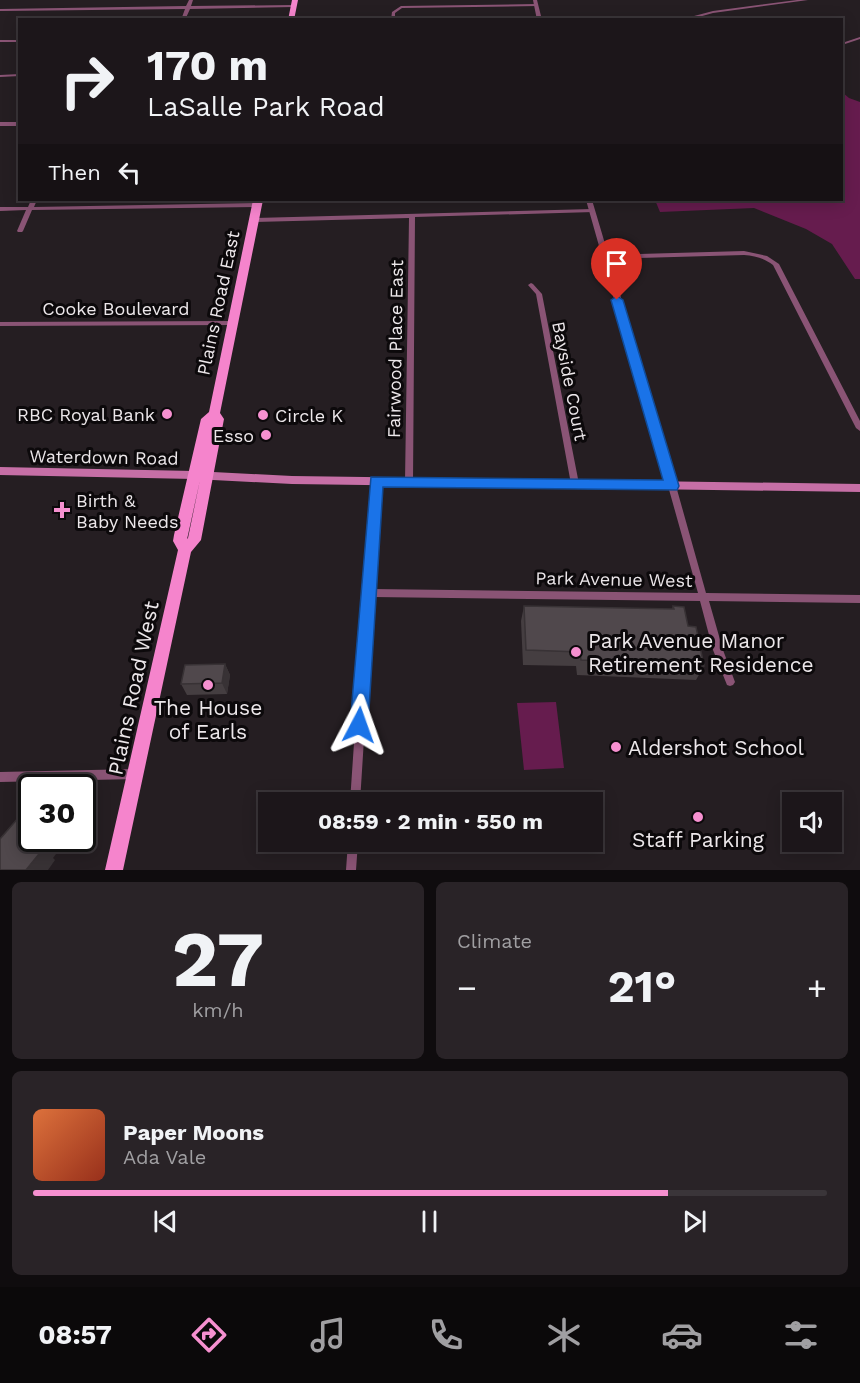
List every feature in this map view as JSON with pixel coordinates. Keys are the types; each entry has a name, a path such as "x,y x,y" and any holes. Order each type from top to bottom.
{"main road":[{"path":"291,18 294,3"},
{"name":"Plains Road East","path":"201,476 218,419 214,414 257,202"},
{"name":"Waterdown Road","path":"0,471 409,482 860,488"},
{"name":"Plains Road West","path":"114,870 185,550 194,540 201,476"}],"street":[{"path":"184,18 191,0"},
{"path":"689,18 713,12 806,0"},
{"path":"0,10 188,8 294,3"},
{"path":"393,18 393,13 401,7 535,3 539,18"},
{"path":"843,44 860,38"},
{"path":"0,41 18,41"},
{"path":"0,76 18,75"},
{"path":"0,124 18,124"},
{"path":"20,231 34,201"},
{"path":"589,201 704,596 717,650 730,682"},
{"path":"0,209 257,202"},
{"path":"255,220 592,211"},
{"name":"Fairwood Place East","path":"409,482 412,217"},
{"path":"604,256 744,253 769,258 776,264 860,428"},
{"name":"Bayside Court","path":"531,285 538,294 575,484"},
{"name":"Cooke Boulevard","path":"0,324 232,323"},
{"path":"355,792 376,481"},
{"name":"Park Avenue West","path":"368,593 860,599"},
{"path":"0,777 136,774"},
{"path":"351,870 352,852"}],"shaded area":[{"path":"843,93 860,102 860,279 855,279 832,244 806,229 754,208 660,212 655,201 843,201"},
{"path":"556,702 564,768 524,770 517,703"}],"building":[{"path":"524,606 674,609 673,606 684,607 688,626 696,627 704,666 581,660 580,652 526,650"},
{"path":"225,664 222,683 181,684 185,665"},
{"path":"18,818 18,852 41,852 26,870 0,870 0,839"}],"place":[{"name":"RBC Royal Bank","path":"167,414"},
{"name":"Circle K","path":"263,415"},
{"name":"Esso","path":"266,435"},
{"name":"Birth & Baby Needs","path":"62,510"},
{"name":"Park Avenue Manor Retirement Residence","path":"576,652"},
{"name":"The House of Earls","path":"208,685"},
{"name":"Aldershot School","path":"616,747"},
{"name":"Staff Parking","path":"698,817"}],"route":[{"path":"359,725 376,481 672,486 617,300"}]}
